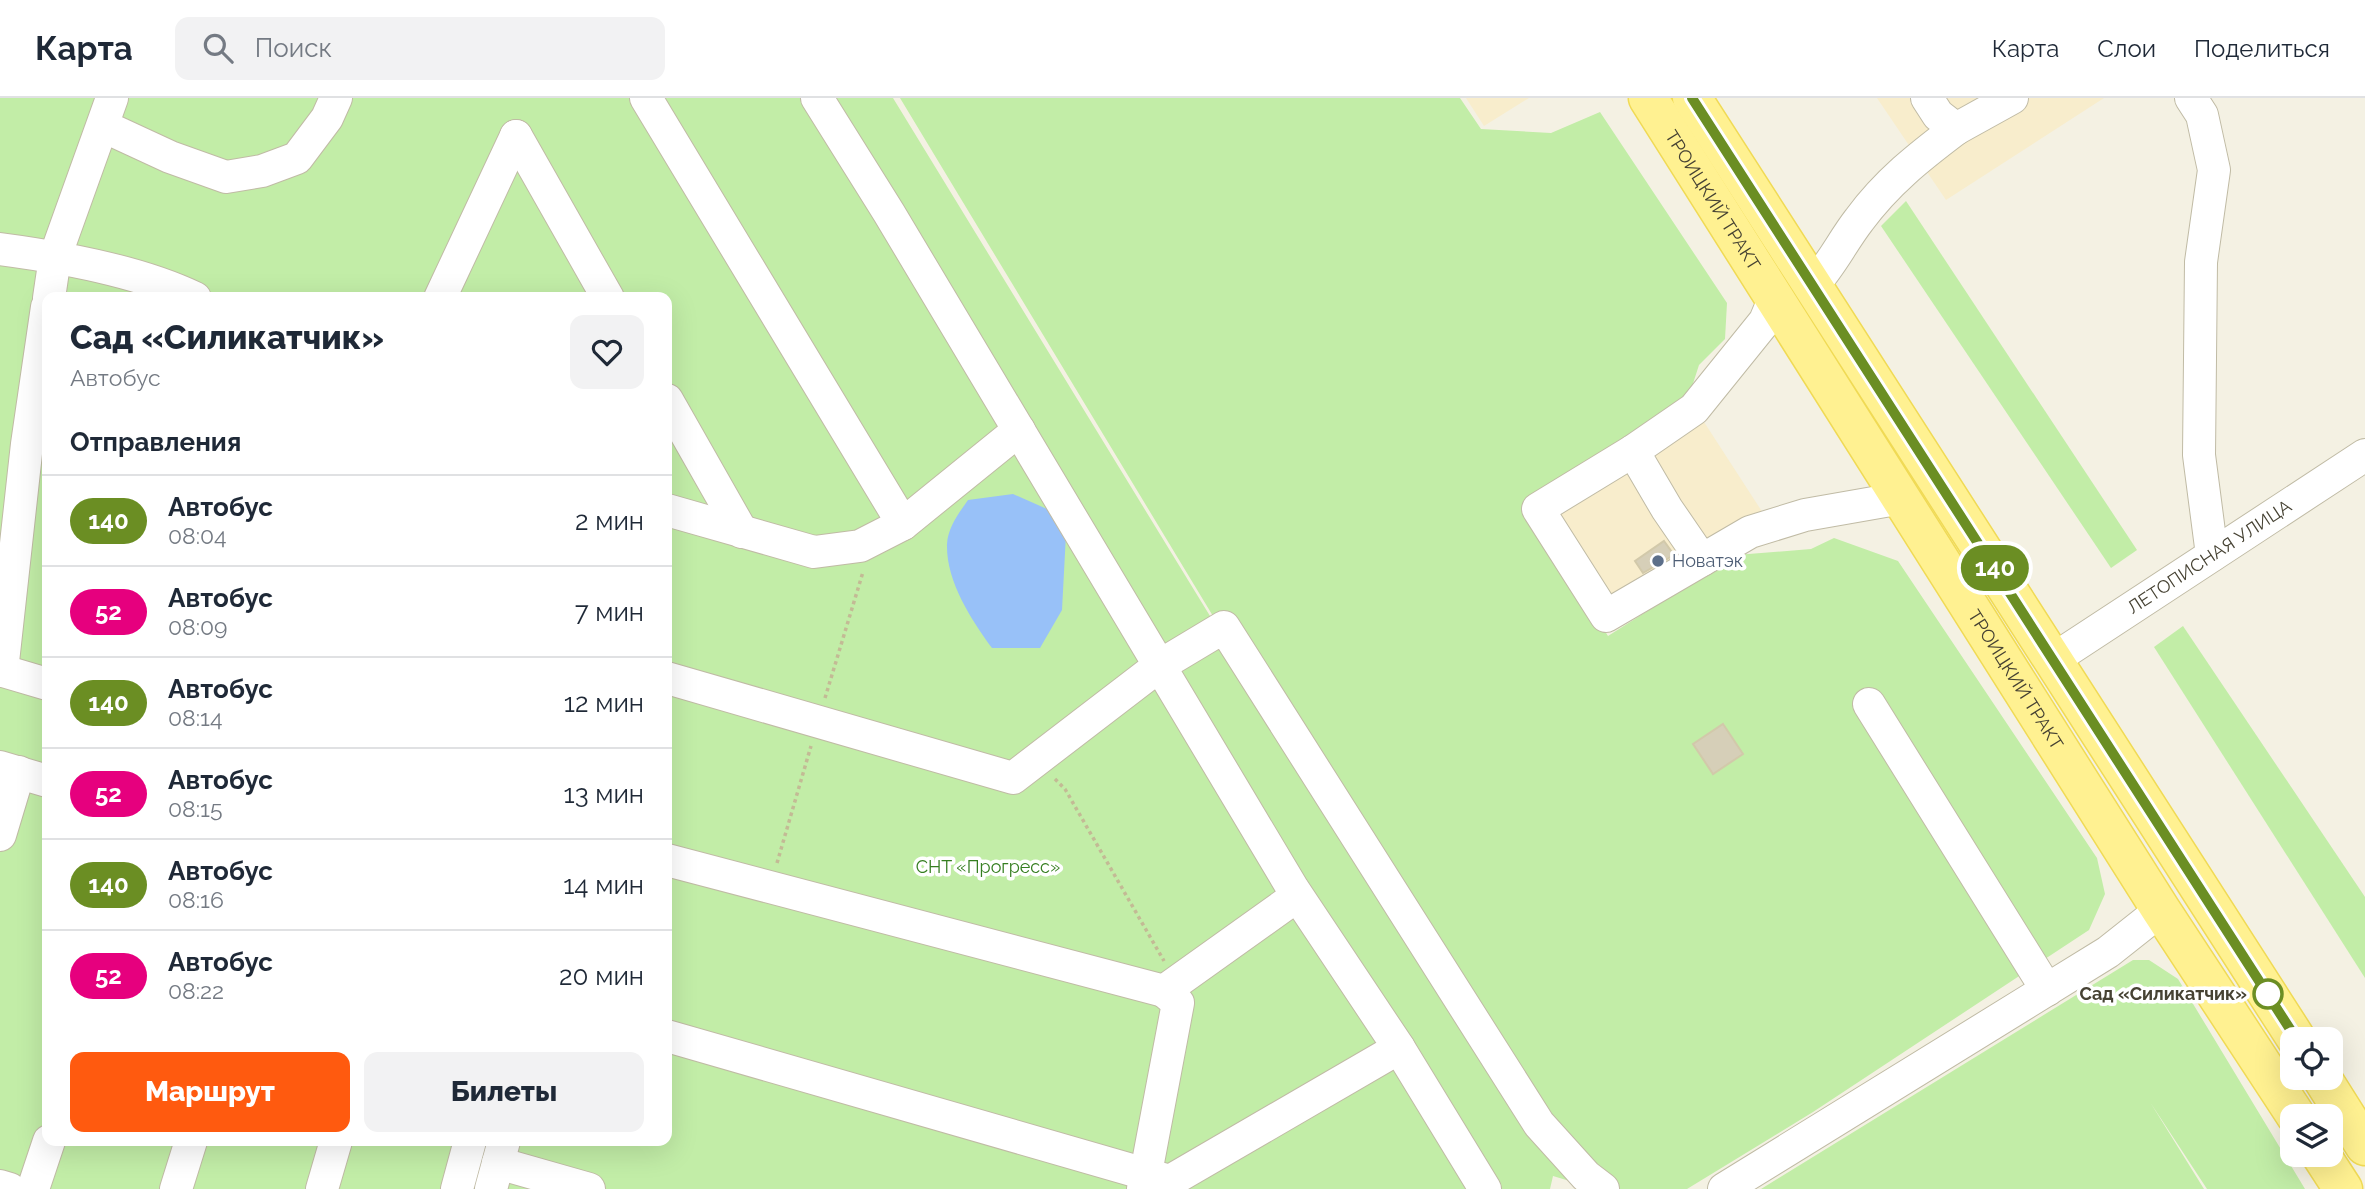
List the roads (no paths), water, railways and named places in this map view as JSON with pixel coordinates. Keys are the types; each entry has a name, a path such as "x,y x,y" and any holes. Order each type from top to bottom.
{"main road":[{"name":"ТРОИЦКИЙ ТРАКТ","path":"1648,98 2161,910 2288,1104"},
{"name":"ТРОИЦКИЙ ТРАКТ","path":"1692,98 2290,1027"},
{"path":"2331,1090 2360,1129"},
{"path":"2329,1167 2343,1189"}],"street":[{"path":"50,292 55,257 107,112 170,157 226,177 262,171 297,158 327,118 336,98"},
{"path":"646,98 903,524"},
{"path":"817,98 1297,896 1399,1048 1485,1189"},
{"path":"1927,98 1938,115 1956,129"},
{"path":"1812,286 1826,271 1859,220 1900,172 1956,129 2012,98"},
{"path":"2191,98 2202,115 2214,170 2201,262 2199,455 2212,555"},
{"path":"443,292 516,136 605,292"},
{"path":"0,248 55,257 171,286 183,292"},
{"path":"1775,297 1765,321 1694,409 1633,451 1538,509 1606,616 1750,532 1805,515 1902,498"},
{"path":"42,338 25,445 1,671 42,683"},
{"path":"672,409 742,532"},
{"path":"672,511 814,552 860,546 903,524 1018,430"},
{"path":"1633,451 1667,509 1702,560"},
{"name":"ЛЕТОПИСНАЯ УЛИЦА","path":"2054,659 2365,455"},
{"path":"672,679 1013,778 1159,666 1224,627 1539,1124 1586,1177 1603,1189"},
{"path":"1869,704 2047,990"},
{"path":"0,835 22,773"},
{"path":"672,861 1170,986 1297,896"},
{"path":"1724,1189 2108,952 2161,910"},
{"path":"1144,1181 1178,1003 1170,986"},
{"path":"672,1038 1144,1181 1170,1181 1399,1048"},
{"path":"33,1189 47,1146"},
{"path":"176,1189 189,1146"},
{"path":"322,1189 335,1146"},
{"path":"457,1189 469,1146"},
{"path":"498,1164 589,1189"},
{"path":"0,1186 10,1189"}],"water":[{"path":"1013,494 1047,509 1066,534 1062,610 1040,648 992,648 961,599 948,558 949,532 968,500"}],"place":[{"name":"Новатэк","path":"1658,561"},
{"name":"Сад «Силикатчик»","path":"2268,994"}],"park label":[{"name":"СНТ «Прогресс»","path":"988,867"}]}
